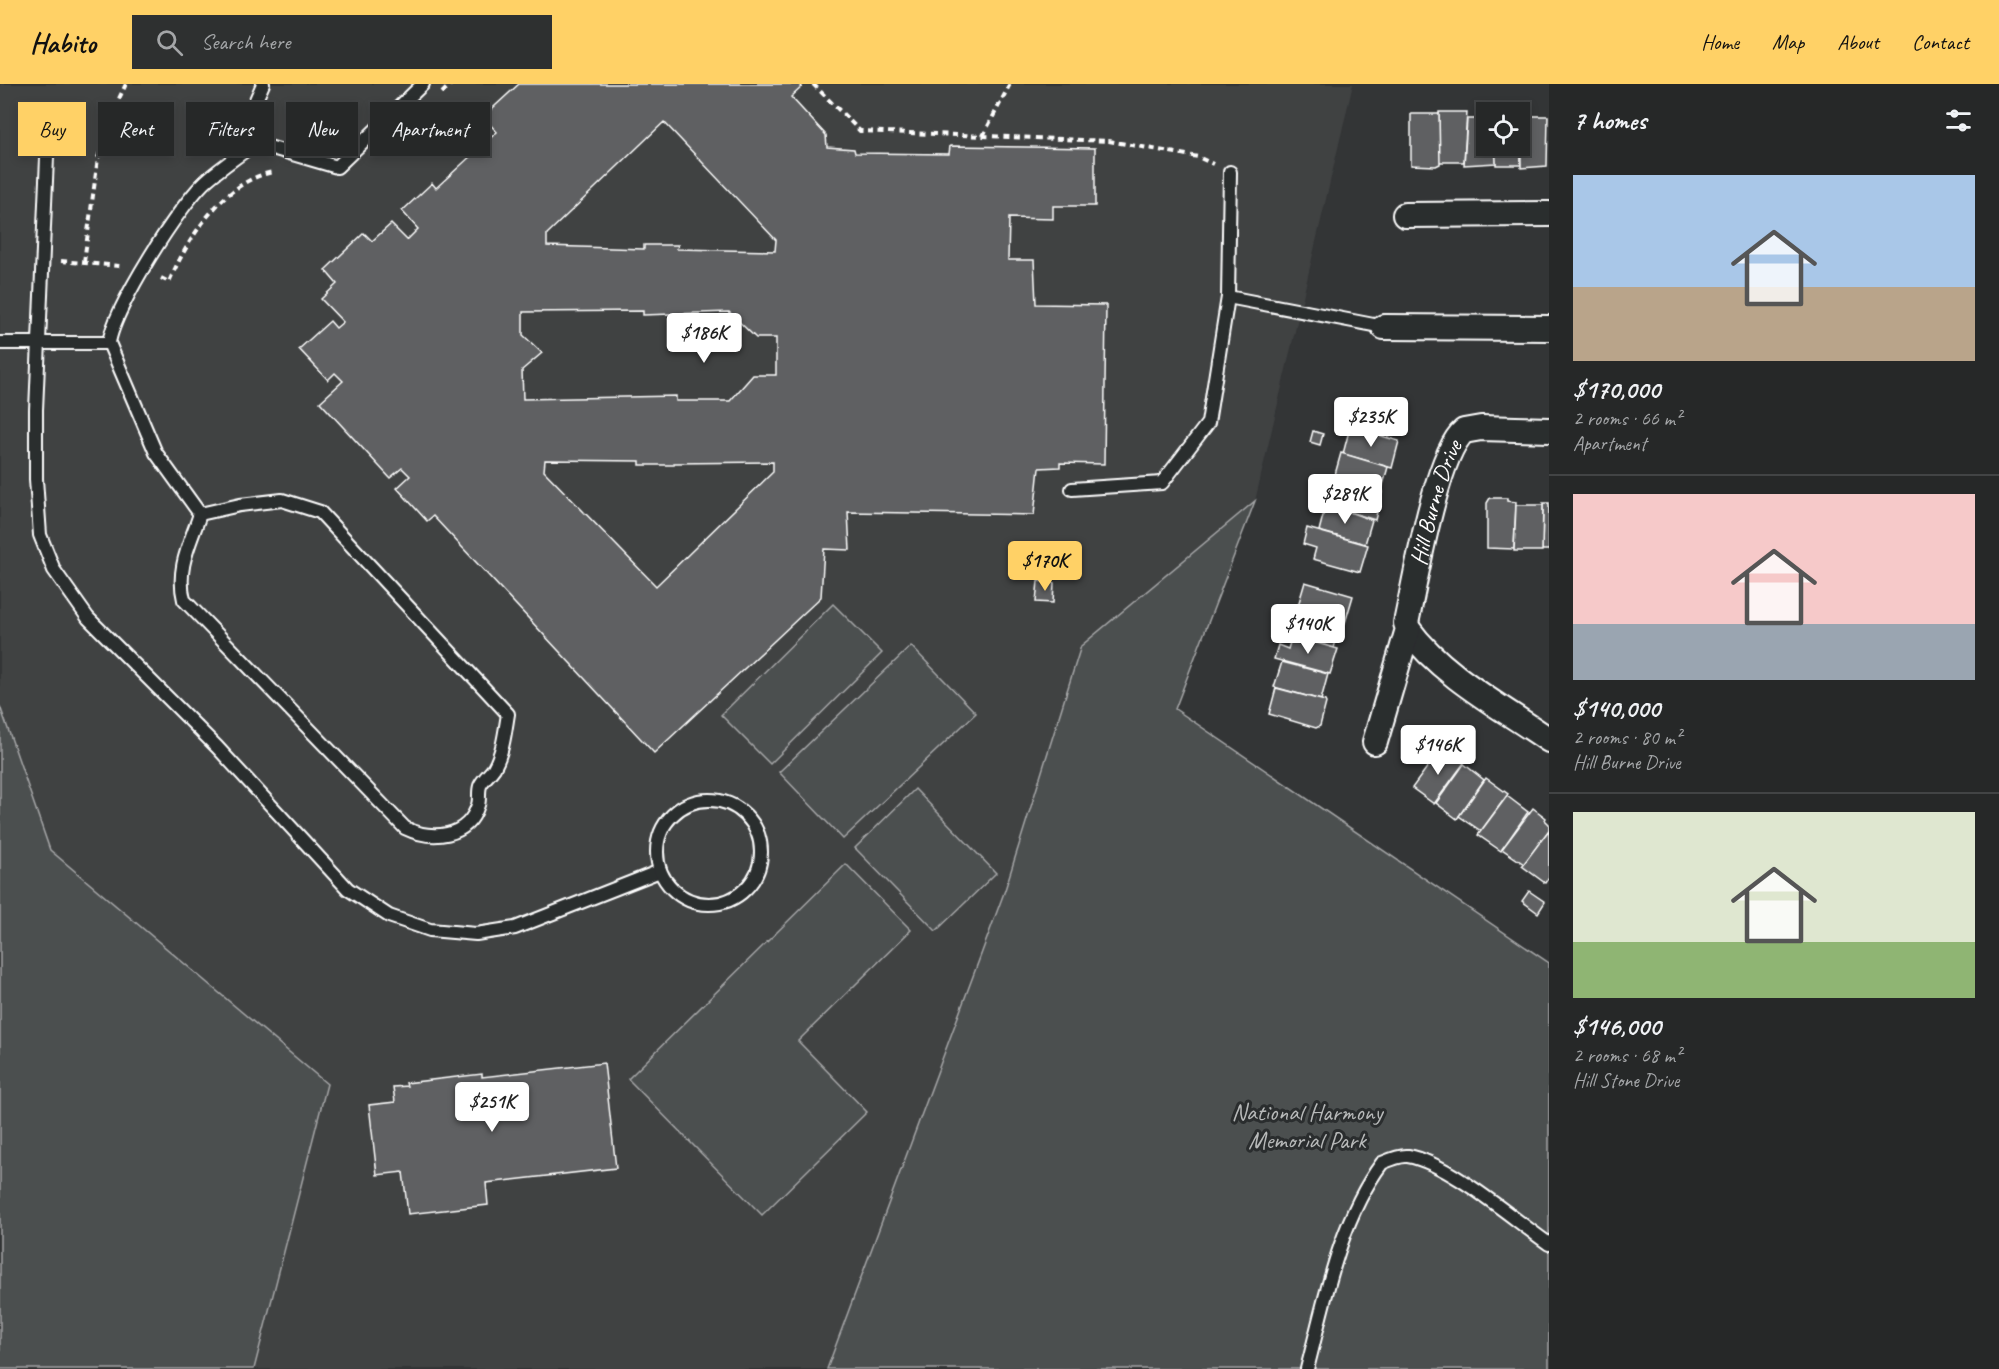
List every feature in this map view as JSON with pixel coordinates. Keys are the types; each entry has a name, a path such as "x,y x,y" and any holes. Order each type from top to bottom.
{"street":[{"path":"1405,215 1549,214"},
{"path":"1384,327 1549,328"},
{"name":"Hill Burne Drive","path":"1408,629 1406,623 1428,526 1446,458 1454,442 1464,430 1481,428 1549,430"},
{"path":"1408,629 1417,642 1444,666 1549,740"},
{"path":"1375,742 1408,629"}],"lane":[{"path":"255,102 263,84"},
{"path":"274,149 337,167 423,84"},
{"path":"47,156 36,479 40,535 54,570 88,618 217,747 348,889 389,916 430,930 476,934 515,928 660,871"},
{"path":"200,514 156,453 109,343 111,332 144,270 176,218 207,180 238,156"},
{"path":"1072,489 1161,483 1208,423 1228,297 1230,172"},
{"path":"1228,297 1384,327"},
{"path":"0,343 109,343"},
{"path":"282,500 320,512 508,714 495,767 480,786 478,805 469,821 453,832 434,837 419,835 405,828 184,600 180,586 181,566 200,514 282,500"},
{"path":"716,800 739,809 752,821 761,840 761,859 755,877 744,891 728,901 710,904 690,900 674,891 660,871 657,853 663,827 674,813 698,801 716,800"},
{"path":"1307,1369 1331,1275 1358,1201 1382,1162 1406,1155 1428,1162 1449,1173 1549,1244"}],"path":[{"path":"84,262 98,158 115,107 126,84"},
{"path":"435,100 451,84"},
{"path":"813,84 860,131 1109,141 1198,157 1230,172"},
{"path":"983,136 1010,84"},
{"path":"43,261 84,262 144,270 169,282 185,246 210,213 240,186 271,171 282,172"}],"shaded area":[{"path":"0,84 1353,84 1255,501 1081,646 1005,890 827,1369 254,1369 327,1084 50,850 0,706"}],"green space":[{"name":"National Harmony Memorial Park","path":"1255,501 1175,709 1549,963 1549,1369 827,1369 1005,890 1081,646"},
{"path":"833,604 882,653 770,764 721,715"},
{"path":"911,646 976,713 843,839 779,772"},
{"path":"0,706 50,850 327,1084 254,1369 0,1369"},
{"path":"915,789 996,873 936,931 855,848"},
{"path":"846,864 911,930 798,1041 867,1112 762,1215 628,1079"}],"building":[{"path":"519,84 800,84 802,87 791,97 826,135 827,147 854,149 855,153 949,154 950,146 1095,148 1095,206 1053,206 1053,219 1009,218 1008,260 1034,260 1036,304 1106,305 1104,464 1060,463 1060,467 1039,468 1034,515 848,512 850,550 824,549 821,597 654,753 433,516 427,521 397,488 410,476 402,468 390,478 320,402 343,381 335,373 328,380 299,349 330,321 336,328 343,322 321,299 337,284 325,270 364,233 372,241 391,224 407,240 418,229 402,211 432,183 436,188 471,156 490,156 490,138 497,132 490,124 490,111","holes":["664,122 776,240 775,251 677,249 678,245 644,245 644,249 547,246 547,234","643,311 643,315 729,312 756,338 776,338 776,375 753,375 730,401 676,401 676,396 523,399 522,370 542,353 523,335 523,312","545,460 640,461 640,465 773,462 773,472 656,586 544,471"]},
{"path":"1439,112 1467,112 1464,162 1439,162"},
{"path":"1411,114 1439,114 1440,164 1436,166 1411,165"},
{"path":"1530,116 1548,116 1547,166 1521,168 1521,156 1530,156"},
{"path":"1467,119 1476,119 1476,156 1496,156 1496,163 1464,165"},
{"path":"1496,156 1521,156 1521,165 1496,165"},
{"path":"1350,427 1399,441 1392,468 1343,454"},
{"path":"1313,431 1323,434 1320,445 1310,442"},
{"path":"1341,453 1388,467 1381,492 1334,478"},
{"path":"1334,478 1382,492 1375,520 1326,504"},
{"path":"1490,498 1507,498 1507,501 1516,502 1514,549 1487,548 1487,503"},
{"path":"1543,503 1549,503 1549,550 1542,550"},
{"path":"1326,504 1372,520 1365,544 1319,531"},
{"path":"1516,505 1543,505 1542,551 1514,551"},
{"path":"1307,528 1368,545 1360,572 1313,559 1316,548 1303,544"},
{"path":"1038,581 1054,583 1053,603 1036,602"},
{"path":"1305,582 1353,596 1345,623 1297,609"},
{"path":"1296,609 1341,622 1334,648 1288,634"},
{"path":"1292,636 1338,649 1330,674 1274,659 1278,645 1288,649"},
{"path":"1282,662 1328,674 1321,700 1274,687"},
{"path":"1276,688 1325,701 1320,726 1316,728 1269,714"},
{"path":"1442,747 1464,763 1434,804 1412,788"},
{"path":"1464,764 1484,780 1457,819 1436,803"},
{"path":"1486,778 1508,794 1481,831 1459,816"},
{"path":"1507,796 1528,812 1501,851 1478,835"},
{"path":"1533,808 1546,818 1549,830 1524,864 1502,849"},
{"path":"1549,830 1549,877 1545,883 1522,866"},
{"path":"1529,891 1545,902 1538,913 1522,901"},
{"path":"604,1063 616,1168 486,1183 488,1205 408,1214 403,1172 377,1175 369,1105 395,1102 393,1087 407,1086 406,1083 482,1074 482,1077"}]}
